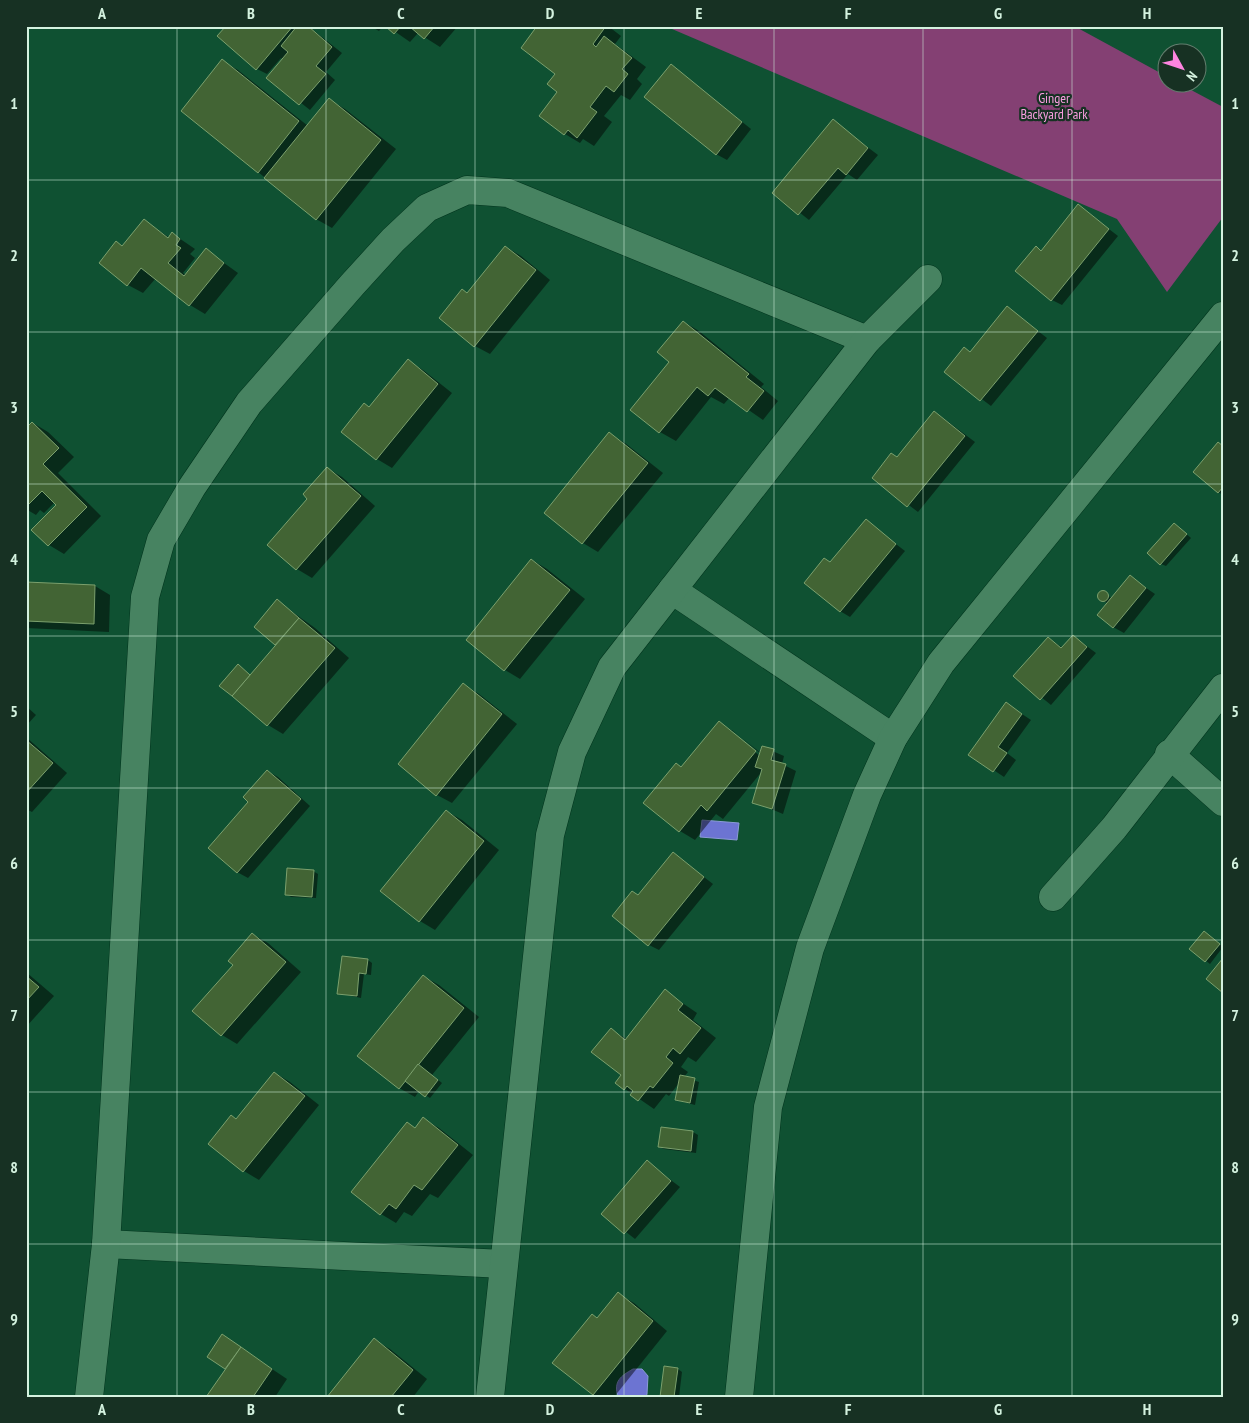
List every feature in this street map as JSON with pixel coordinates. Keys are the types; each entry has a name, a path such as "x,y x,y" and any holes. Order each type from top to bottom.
{"street":[{"path":"89,1397 106,1244 145,597 161,540 192,487 249,403 393,240 427,208 467,190 508,193 867,340"},
{"path":"490,1397 550,835 572,752 612,667 867,340 928,279"},
{"path":"739,1397 768,1107 810,948 867,795 893,738 941,663 1223,316"},
{"path":"672,590 893,738"},
{"path":"1053,897 1114,828 1169,754 1223,688"},
{"path":"1169,754 1223,802"},
{"path":"106,1244 503,1264"}],"green space":[{"name":"Ginger Backyard Park","path":"665,26 1074,26 1156,71 1156,92 1195,92 1223,107 1223,217 1167,292 1117,219"}],"water":[{"path":"702,820 739,823 737,840 700,837"},
{"path":"633,1369 642,1369 648,1376 646,1397 618,1397 617,1383 625,1374"}],"building":[{"path":"226,26 293,26 256,70 217,36"},
{"path":"297,26 308,26 332,47 316,66 326,74 299,105 266,78 288,52 281,46"},
{"path":"385,26 401,26 394,34"},
{"path":"409,26 435,26 424,39"},
{"path":"537,26 606,26 593,44 596,47 604,36 632,58 622,69 628,74 614,92 606,86 590,107 597,112 577,138 568,130 564,135 539,116 557,92 547,84 555,74 521,48"},
{"path":"222,59 299,121 258,173 181,111"},
{"path":"671,64 742,122 716,155 644,97"},
{"path":"329,98 381,140 316,220 264,178"},
{"path":"833,119 868,148 846,175 838,168 798,215 772,193"},
{"path":"1078,204 1109,229 1051,301 1015,271 1036,246 1041,251"},
{"path":"144,219 168,238 172,232 180,239 176,245 181,248 168,263 184,276 206,248 224,263 189,306 141,268 127,286 99,263 116,241 122,246"},
{"path":"505,246 536,270 474,347 439,318 462,289 467,293"},
{"path":"1007,306 1038,331 980,401 944,372 964,347 970,352"},
{"path":"683,321 749,374 746,377 764,391 747,412 715,388 708,396 697,387 659,433 630,410 669,362 657,352"},
{"path":"408,359 438,384 376,460 341,432 364,403 369,407"},
{"path":"934,411 965,436 907,507 872,478 891,453 897,457"},
{"path":"32,422 59,448 43,464 87,507 48,546 31,530 56,505 42,491 28,505 26,503 26,428"},
{"path":"609,432 648,463 582,544 544,513"},
{"path":"1218,442 1223,446 1223,487 1218,493 1193,472"},
{"path":"327,467 361,496 296,570 267,545 307,499 303,494"},
{"path":"866,519 896,544 840,612 804,583 824,558 830,562"},
{"path":"1174,523 1187,534 1160,565 1147,553"},
{"path":"531,559 570,590 504,671 466,640"},
{"path":"1130,575 1146,588 1113,628 1097,615"},
{"path":"26,582 95,585 94,624 26,621"},
{"path":"1103,590 1109,596 1103,602 1097,596"},
{"path":"277,599 299,618 275,645 254,627"},
{"path":"299,618 335,648 267,726 232,696"},
{"path":"1073,635 1087,647 1040,700 1013,676 1048,637 1061,648"},
{"path":"238,664 250,675 232,696 219,686"},
{"path":"463,683 502,714 436,796 398,764"},
{"path":"1006,702 1022,714 998,747 1007,753 993,772 968,755"},
{"path":"719,721 756,751 707,811 701,805 679,832 643,803 676,763 681,767"},
{"path":"26,740 53,763 26,793"},
{"path":"762,746 774,749 771,760 786,764 772,809 752,803 762,769 755,767"},
{"path":"267,770 301,799 237,873 208,848 248,802 243,797"},
{"path":"446,810 484,841 419,922 380,891"},
{"path":"673,852 704,877 648,946 612,916 632,891 638,895"},
{"path":"287,868 314,870 312,897 285,895"},
{"path":"1204,931 1220,944 1205,962 1189,949"},
{"path":"252,933 286,962 221,1036 192,1011 233,965 228,961"},
{"path":"342,956 368,959 366,974 359,973 357,996 337,994"},
{"path":"1223,958 1223,993 1206,979"},
{"path":"423,975 464,1008 399,1089 357,1056"},
{"path":"26,976 39,987 26,1001"},
{"path":"665,989 683,1004 678,1010 701,1028 680,1054 673,1048 666,1057 673,1063 653,1088 650,1086 638,1101 630,1095 633,1091 627,1086 624,1090 615,1083 621,1075 591,1052 611,1028 625,1040"},
{"path":"418,1064 438,1080 425,1097 405,1081"},
{"path":"274,1072 305,1096 243,1172 208,1144 231,1115 236,1119"},
{"path":"680,1075 695,1078 690,1103 675,1100"},
{"path":"423,1117 458,1145 422,1190 414,1185 396,1209 389,1204 380,1215 351,1192 407,1122 415,1128"},
{"path":"661,1127 693,1131 691,1151 658,1147"},
{"path":"647,1160 671,1181 624,1234 601,1214"},
{"path":"618,1292 653,1321 593,1395 552,1363 592,1314 597,1318"},
{"path":"222,1334 241,1347 225,1369 207,1357"},
{"path":"374,1338 413,1370 391,1397 327,1397"},
{"path":"241,1347 272,1369 253,1397 206,1397"},
{"path":"664,1366 678,1368 674,1397 660,1397"}]}
